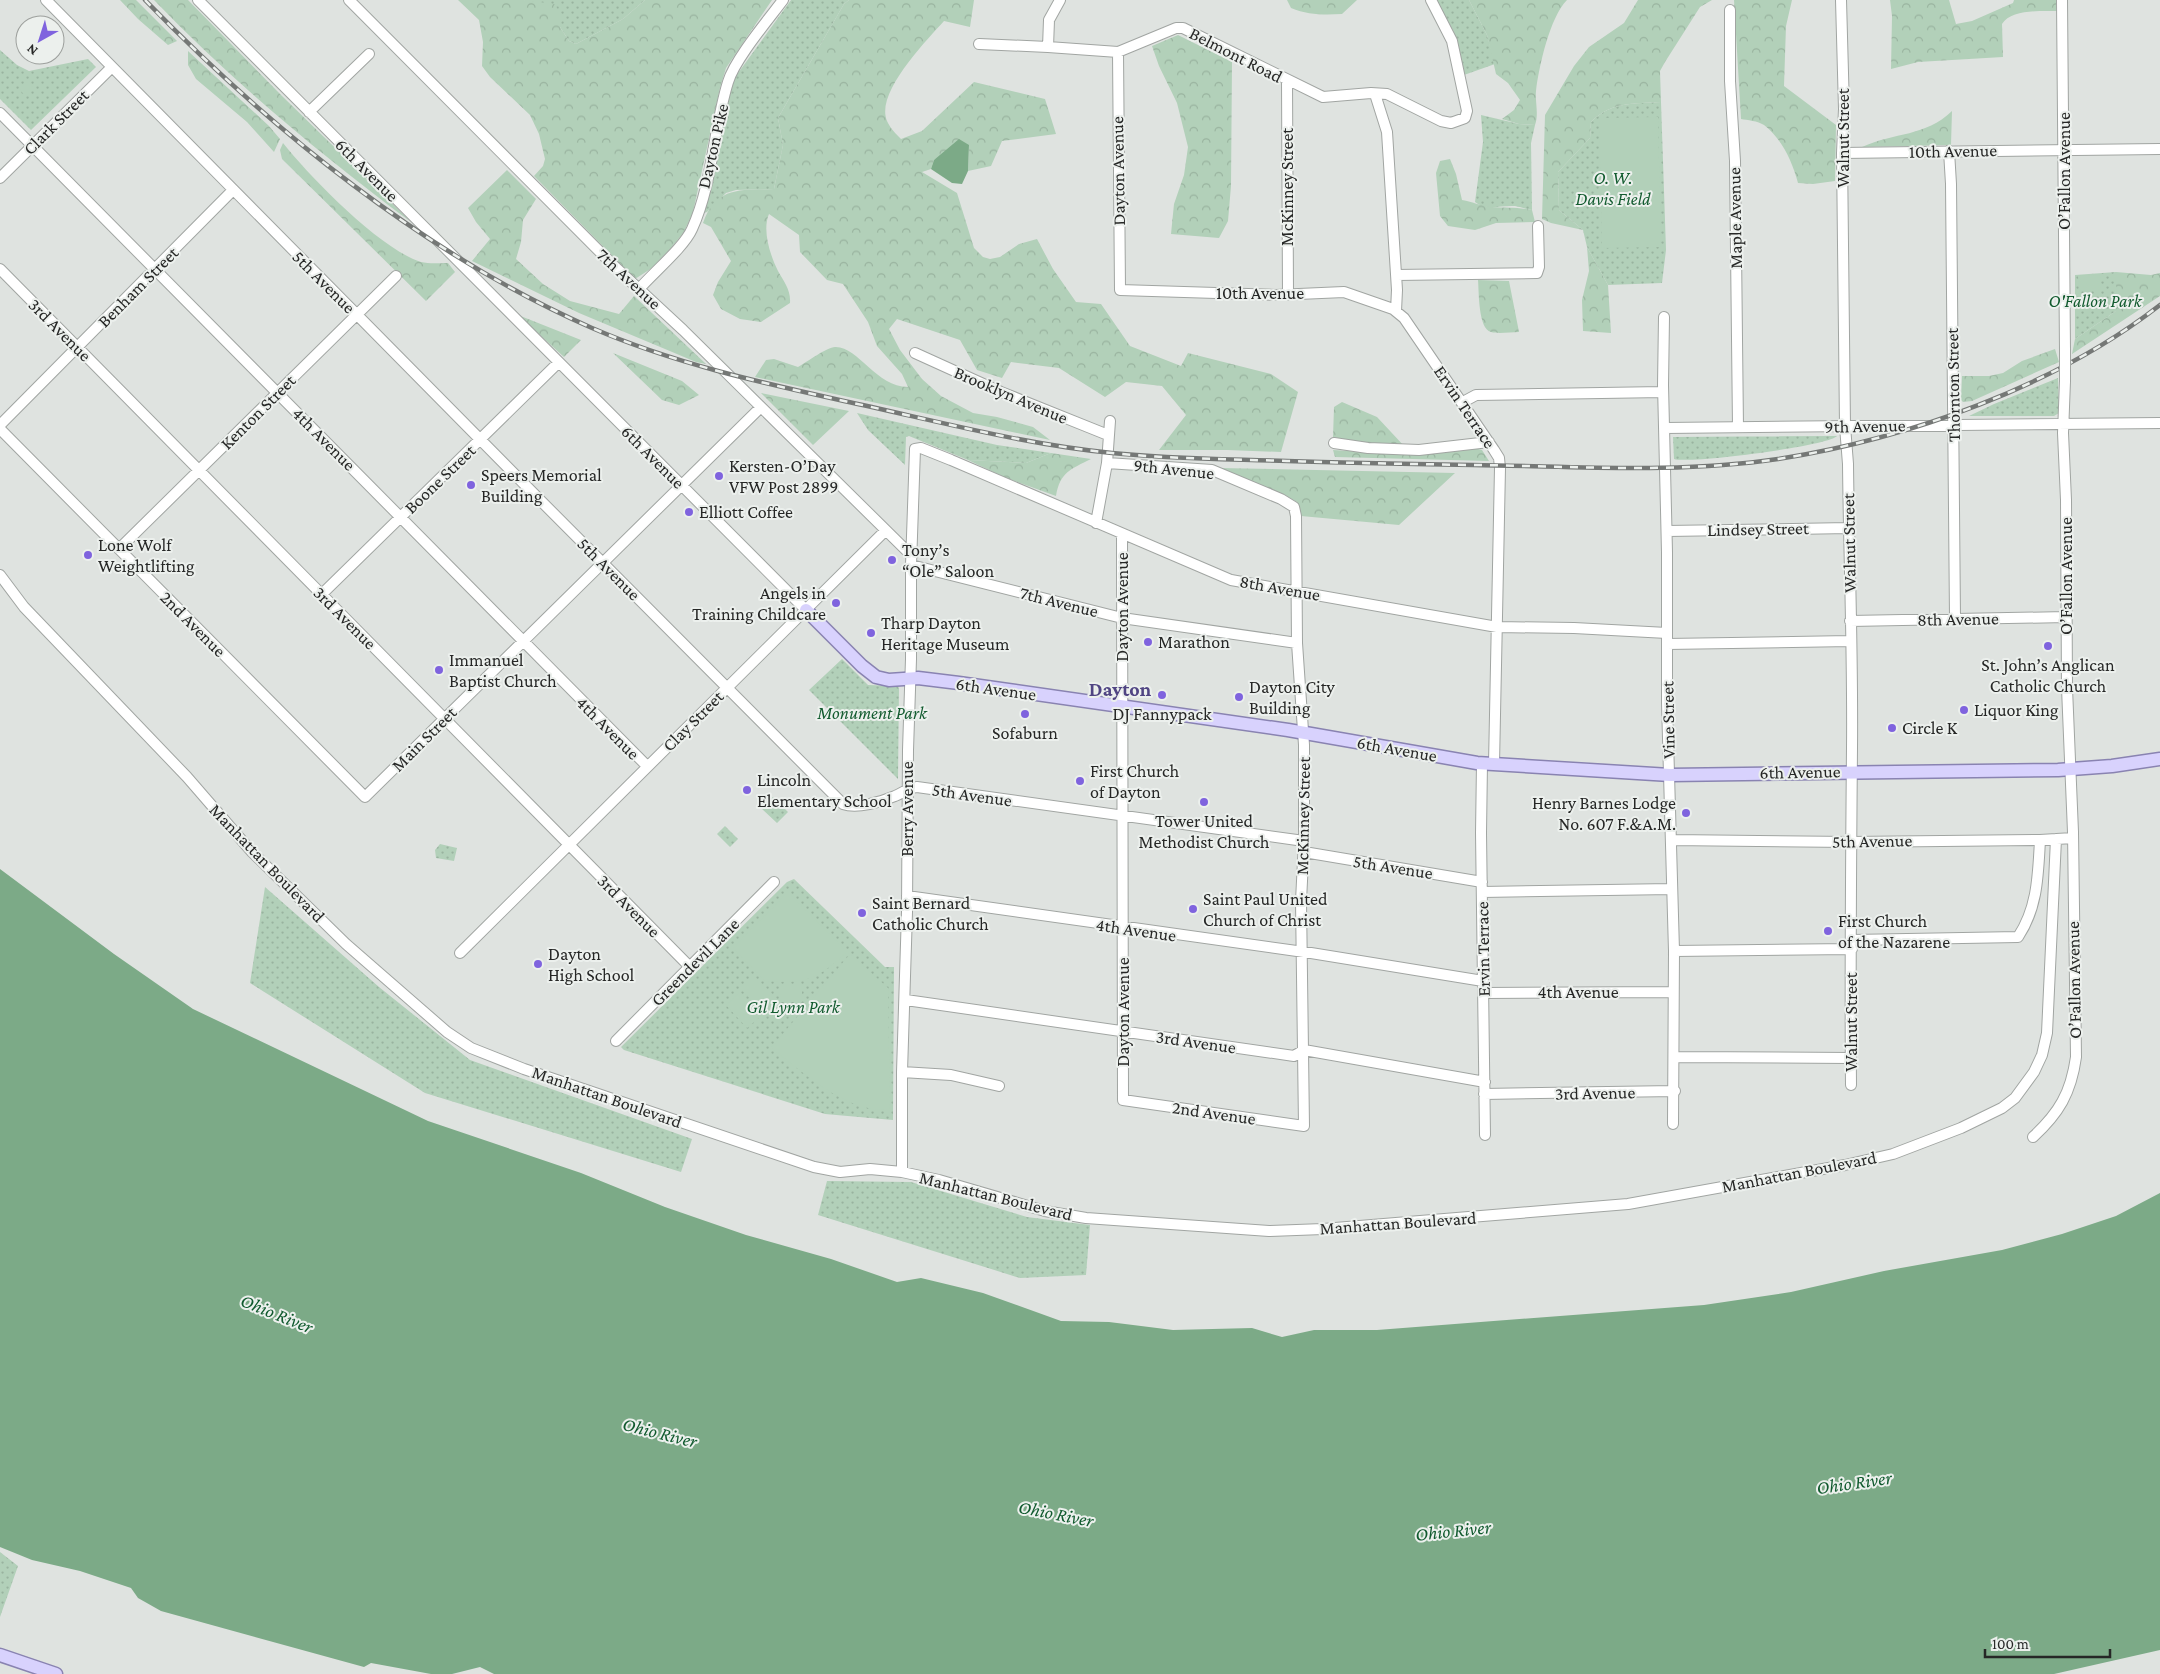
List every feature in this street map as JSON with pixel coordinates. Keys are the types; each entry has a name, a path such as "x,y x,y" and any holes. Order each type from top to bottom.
{"main road":[{"name":"6th Avenue","path":"806,610 862,666 876,677 889,680 910,678 1122,707 1303,733 1488,764 1670,775 2069,770 2160,759"},
{"path":"0,1654 56,1674"}],"street":[{"name":"5th Avenue","path":"46,0 232,190 843,804 850,806 866,804 895,796 907,788 917,787 1304,841"},
{"name":"6th Avenue","path":"198,0 806,610"},
{"name":"7th Avenue","path":"349,0 614,266 761,407 885,531 911,560 1122,618 1297,644"},
{"name":"Dayton Pike","path":"639,289 680,247 692,229 710,169 728,80 751,43 783,0"},
{"path":"1048,47 1049,20 1060,0"},
{"name":"Belmont Road","path":"979,44 1118,52 1176,28 1183,28 1324,97 1365,93 1387,94 1441,121 1451,122 1465,118 1467,111 1452,40 1431,0"},
{"name":"Walnut Street","path":"1841,0 1844,109 1842,153 1845,426 1848,464 1852,772 1850,842 1852,944 1851,1085"},
{"name":"O’Fallon Avenue","path":"2033,1137 2048,1124 2064,1102 2068,1094 2074,1068 2072,781 2069,770 2066,617 2062,0"},
{"name":"Maple Avenue","path":"1730,10 1730,80 1735,161 1738,427"},
{"name":"Dayton Avenue","path":"1118,52 1120,290"},
{"path":"309,112 368,54"},
{"name":"Clark Street","path":"0,178 112,67"},
{"name":"McKinney Street","path":"1287,80 1288,295"},
{"path":"1375,94 1386,132 1396,275 1396,311"},
{"name":"4th Avenue","path":"0,113 647,766"},
{"name":"10th Avenue","path":"1842,153 2160,149"},
{"name":"Thornton Street","path":"1949,151 1955,618"},
{"name":"Benham Street","path":"0,425 232,190"},
{"path":"1396,275 1537,273 1540,267 1538,226"},
{"name":"3rd Avenue","path":"0,269 690,967"},
{"name":"Kenton Street","path":"119,549 396,276"},
{"name":"10th Avenue","path":"1120,290 1288,295 1344,292 1396,311"},
{"name":"Ervin Terrace","path":"1396,311 1404,318 1463,402 1499,458 1497,627 1482,887 1485,1135"},
{"name":"Vine Street","path":"1664,317 1663,392 1674,951 1675,1091 1673,1124"},
{"name":"Brooklyn Avenue","path":"915,353 1009,396 1108,435"},
{"name":"Boone Street","path":"322,594 558,363"},
{"path":"1463,402 1476,395 1663,392"},
{"name":"Main Street","path":"365,797 761,407"},
{"path":"1096,523 1107,463 1110,421"},
{"name":"9th Avenue","path":"1665,428 2160,423"},
{"name":"2nd Avenue","path":"0,429 365,797"},
{"path":"1334,443 1368,448 1419,450 1443,449 1489,442"},
{"name":"8th Avenue","path":"917,448 958,462 1231,580 1497,627 1667,632"},
{"name":"Berry Avenue","path":"902,1172 902,1072 906,1000 907,788 913,461 914,451 917,448"},
{"name":"9th Avenue","path":"1107,463 1212,470 1281,499 1294,507"},
{"name":"McKinney Street","path":"1294,507 1296,516 1297,644 1303,733 1304,852 1301,901 1304,1126"},
{"name":"Lindsey Street","path":"1667,531 1849,528"},
{"name":"Clay Street","path":"460,953 885,531"},
{"name":"Dayton Avenue","path":"1122,534 1123,1100"},
{"name":"Manhattan Boulevard","path":"0,575 24,607 187,777 252,852 346,944 447,1032 471,1048 516,1066 814,1167 840,1172 870,1169 902,1172 939,1180 1045,1211 1086,1218 1269,1231 1323,1229 1628,1204 1782,1178 1894,1154 1981,1120 2002,1108 2015,1098 2034,1072 2042,1055 2047,1033 2056,839"},
{"name":"8th Avenue","path":"1850,621 2066,617"},
{"path":"1667,644 1850,641"},
{"name":"5th Avenue","path":"1671,840 1850,842 2073,838"},
{"path":"1674,951 2018,937 2031,912 2037,892 2040,840"},
{"name":"5th Avenue","path":"1304,852 1482,887 1672,889"},
{"name":"Greendevil Lane","path":"616,1041 774,882"},
{"name":"4th Avenue","path":"907,896 1484,981"},
{"name":"4th Avenue","path":"1484,993 1673,992"},
{"name":"3rd Avenue","path":"906,1000 1294,1056 1304,1050 1485,1082"},
{"path":"1674,1057 1851,1058"},
{"path":"902,1072 952,1075 999,1086"},
{"name":"3rd Avenue","path":"1484,1094 1675,1091"},
{"name":"2nd Avenue","path":"1123,1100 1304,1126"}],"green space":[{"path":"120,0 136,0 177,41 168,45 138,19"},
{"path":"154,0 188,0 281,95 411,222 278,116 215,60"},
{"path":"458,0 524,0 554,4 563,16 560,27 569,41 576,44 623,19 645,0 772,0 726,68 693,212 684,232 652,268 635,279 534,176 543,166 545,159 539,134 530,115 490,77 482,66 483,42 479,20"},
{"path":"524,0 645,0 623,19 576,44 569,41 560,27"},
{"path":"791,0 849,0 844,4 778,118 783,145 774,189 736,190 726,193 704,213 733,80"},
{"path":"849,0 974,0 970,27 944,21 904,68 888,96 885,109 890,126 901,139 922,131 974,82 1045,99 1056,134 1002,141 991,166 968,171 969,145 934,160 931,169 922,172 957,193 974,248 983,257 990,259 1000,257 1019,244 1037,239 1053,269 1076,302 1101,304 1130,346 1181,366 1188,353 1271,374 1298,392 1281,452 1159,450 1186,415 1162,386 1126,382 1105,397 1059,368 1011,362 1002,378 977,370 960,340 897,319 889,329 900,350 922,379 941,396 973,413 997,417 1033,427 1050,440 755,377 766,360 774,359 798,367 822,352 835,347 843,348 852,353 886,381 908,387 902,374 877,346 868,322 843,284 827,280 800,252 799,235 769,214 766,227 768,242 775,265 788,290 790,303 761,322 740,319 721,309 713,295 718,282 731,261 711,227 703,223 708,211 722,196 740,190 774,189 783,145 778,118 844,4"},
{"path":"1287,0 1357,0 1342,14 1329,14 1310,13 1291,8"},
{"path":"1436,0 1469,0 1487,35 1495,64 1464,75 1454,32"},
{"path":"1469,0 1567,0 1555,18 1543,56 1536,91 1537,117 1535,125 1519,124 1502,119 1514,110 1520,100 1508,83 1496,74 1487,35"},
{"path":"1638,0 1712,0 1700,7 1660,71 1661,102 1623,105 1607,110 1599,115 1591,122 1590,138 1558,172 1559,210 1583,230 1551,223 1542,219 1545,115 1574,66 1589,47 1624,23"},
{"path":"1734,0 1792,0 1786,26 1784,86 1836,125 1835,181 1813,184 1798,183 1793,167 1776,137 1764,125 1741,119"},
{"path":"1890,0 1949,0 1956,24 1972,21 2013,3 2014,0 2058,0 2058,11 2020,13 2006,19 2002,24 2003,57 1918,62 1891,69 1892,16"},
{"path":"1178,35 1232,62 1231,186 1228,221 1219,238 1171,234 1174,204 1184,175 1188,147 1177,103 1159,66 1152,46"},
{"path":"0,50 15,65 29,71 88,59 96,67 31,130 0,99"},
{"path":"188,51 269,126 280,139 274,152 247,122 196,79 188,65"},
{"path":"30,81 33,89 23,94 19,86"},
{"name":"O. W. Davis Field","path":"1661,102 1666,250 1662,283 1608,285 1587,247 1583,230 1559,210 1558,172 1590,138 1591,122 1599,115 1607,110 1623,105"},
{"path":"1952,111 1951,145 1862,147 1920,130 1942,119"},
{"path":"1481,115 1519,124 1535,125 1531,143 1532,210 1515,206 1484,206 1475,202 1483,142"},
{"path":"1658,117 1661,247 1602,248 1599,118"},
{"path":"283,143 328,192 366,228 386,243 404,255 421,262 448,263 455,272 426,301 282,159 280,150"},
{"path":"1450,159 1456,174 1462,200 1488,206 1532,210 1535,222 1496,223 1475,230 1448,226 1440,216 1436,173 1440,161"},
{"path":"507,170 536,199 523,220 521,242 516,259 543,284 570,301 619,314 634,296 706,364 696,362 579,313 472,261 490,239 476,222 468,208"},
{"path":"1587,247 1608,285 1611,333 1583,331 1582,300 1589,271"},
{"name":"O'Fallon Park","path":"2116,272 2116,311 2075,339 2075,275"},
{"path":"2116,272 2151,275 2160,273 2160,296 2072,354 2075,339 2116,311"},
{"path":"2100,275 2101,290 2079,291 2078,276"},
{"path":"1478,280 1509,281 1519,332 1494,333 1487,329 1481,317"},
{"path":"518,315 581,340 564,357"},
{"path":"2055,349 2059,362 1972,401 1963,402 1961,400 1962,376 1989,376 2003,373 2022,361"},
{"path":"613,353 682,381 699,395 679,405 662,400"},
{"path":"2058,378 2059,413 2054,416 1969,416 1994,404"},
{"path":"761,393 849,411 813,445"},
{"path":"1342,402 1377,417 1405,447 1380,446 1333,437 1334,407"},
{"path":"857,413 997,445 1051,453 1026,463 968,460 909,436 906,437 905,465 868,430"},
{"path":"1837,436 1810,445 1730,457 1674,459 1673,437"},
{"path":"1474,448 1482,450 1489,461 1335,457 1333,450 1439,453"},
{"path":"1051,453 1091,459 1072,469 1064,476 1056,496 1006,478 968,460 1026,463"},
{"path":"1219,468 1455,473 1399,525 1301,516 1297,502 1285,495"},
{"name":"Monument Park","path":"842,659 868,685 897,686 899,688 898,779 809,690"},
{"path":"773,797 788,812 777,823 761,808"},
{"path":"725,826 738,839 730,847 717,834"},
{"path":"440,844 457,848 454,861 436,858 435,850"},
{"name":"Gil Lynn Park","path":"794,879 885,967 894,967 893,1120 825,1114 624,1050 621,1047 787,882"},
{"path":"265,887 379,987 470,1060 692,1139 681,1172 425,1093 250,983"},
{"path":"788,892 847,952 827,969 810,978 791,982 765,981 733,948"},
{"path":"850,954 888,988 890,1110 873,1109 841,1098 812,1080 771,1048"},
{"path":"755,977 778,1000 764,1013 742,990"},
{"path":"779,985 802,985 802,1002 779,1002"},
{"path":"740,992 761,1016 747,1028 726,1005"},
{"path":"827,1181 911,1182 1027,1217 1090,1225 1086,1275 1020,1278 818,1215"},
{"path":"0,1552 18,1566 0,1617"}],"water":[{"path":"959,139 969,145 968,171 962,184 952,183 931,169 934,160"},
{"name":"Ohio River","path":"0,869 114,954 193,1009 428,1121 581,1173 665,1207 746,1235 831,1259 897,1282 921,1278 983,1293 1061,1321 1109,1322 1173,1330 1252,1328 1282,1337 1314,1330 1377,1330 1704,1305 1791,1292 1884,1271 2002,1250 2062,1234 2116,1216 2160,1193 2160,1650 2054,1674 494,1674 480,1667 452,1674 431,1674 371,1663 364,1667 161,1611 138,1598 131,1588 80,1571 32,1560 0,1547"}],"railway":[{"path":"145,0 244,96 354,185 411,227 470,265 531,299 592,328 653,352 716,371 977,431 1044,444 1134,455 1357,463 1664,468 1740,464 1827,450 1878,438 1929,423 1979,405 2028,384 2075,360 2119,334 2160,305"}],"place":[{"name":"Kersten-O’Day VFW Post 2899","path":"719,476"},
{"name":"Speers Memorial Building","path":"471,485"},
{"name":"Elliott Coffee","path":"689,512"},
{"name":"Lone Wolf Weightlifting","path":"88,555"},
{"name":"Tony’s “Ole” Saloon","path":"892,560"},
{"name":"Angels in Training Childcare","path":"836,603"},
{"name":"Tharp Dayton Heritage Museum","path":"871,633"},
{"name":"Marathon","path":"1148,642"},
{"name":"St. John’s Anglican Catholic Church","path":"2048,646"},
{"name":"Immanuel Baptist Church","path":"439,670"},
{"name":"DJ Fannypack","path":"1162,695"},
{"name":"Dayton City Building","path":"1239,697"},
{"name":"Liquor King","path":"1964,710"},
{"name":"Sofaburn","path":"1025,714"},
{"name":"Circle K","path":"1892,728"},
{"name":"First Church of Dayton","path":"1080,781"},
{"name":"Lincoln Elementary School","path":"747,790"},
{"name":"Tower United Methodist Church","path":"1204,802"},
{"name":"Henry Barnes Lodge No. 607 F.&A.M.","path":"1686,813"},
{"name":"Saint Paul United Church of Christ","path":"1193,909"},
{"name":"Saint Bernard Catholic Church","path":"862,913"},
{"name":"First Church of the Nazarene","path":"1828,931"},
{"name":"Dayton High School","path":"538,964"}],"district":[{"name":"Dayton","path":"1120,689"}]}
